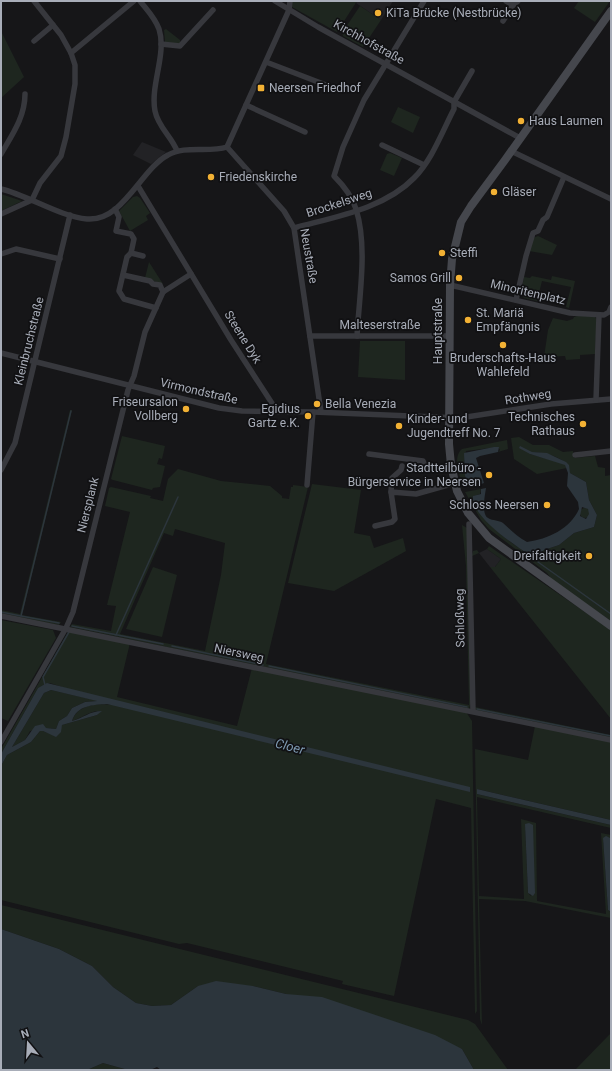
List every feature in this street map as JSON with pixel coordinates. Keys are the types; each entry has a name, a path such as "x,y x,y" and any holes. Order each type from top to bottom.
{"street":[{"path":"1,214 32,200 40,183 61,156 66,137 75,84 72,53 34,1"},
{"path":"72,53 134,1"},
{"path":"140,1 151,15 159,29 161,44 153,99 156,114 162,127 175,145 177,151"},
{"name":"Kirchhofstraße","path":"275,1 385,64 520,138"},
{"path":"1,189 70,215 85,219 93,219 106,215 115,209 167,155 177,151 216,150 227,147 289,10 290,1"},
{"path":"357,336 362,247 356,210 346,189 334,176 343,148 364,100 424,1"},
{"path":"503,20 516,3 506,1"},
{"path":"161,44 181,45 213,10"},
{"name":"Hauptstraße","path":"611,11 461,222 452,259 450,285 449,418 450,450 455,483 468,513 489,538 611,626"},
{"path":"34,41 53,25"},
{"path":"266,62 326,85"},
{"path":"454,102 472,71"},
{"path":"1,154 21,120 25,105 25,94"},
{"name":"Brockelsweg","path":"294,228 356,210 384,199 400,190 414,178 424,165 454,109 454,102"},
{"path":"246,105 305,132"},
{"path":"382,145 424,165"},
{"name":"Neustraße","path":"227,147 284,211 294,228 321,412"},
{"path":"511,151 611,199"},
{"path":"516,300 533,233 538,231 543,220 547,217 564,177"},
{"name":"Steene Dyk","path":"138,186 277,411"},
{"path":"115,209 119,216 116,231 131,234 134,239 131,253 126,257 119,291 124,298 156,308"},
{"name":"Kleinbruchstraße","path":"1,470 15,442 70,215"},
{"path":"1,254 16,249 60,259"},
{"path":"131,253 143,256"},
{"path":"123,274 160,285 164,292"},
{"path":"130,386 145,332 164,292 191,274"},
{"name":"Minoritenplatz","path":"450,285 570,313 586,312 605,315"},
{"path":"596,400 605,315 611,307"},
{"name":"Malteserstraße","path":"310,336 450,336"},
{"name":"Virmondstraße","path":"1,353 224,409 449,418"},
{"name":"Niersplank","path":"1,742 66,628 75,606 130,386"},
{"name":"Rothweg","path":"449,418 468,418 543,405 611,399"},
{"path":"307,485 313,412"},
{"path":"575,455 611,451"},
{"path":"369,454 423,461 426,469"},
{"path":"375,526 392,522 395,519 391,492 392,478 401,470 402,466"},
{"path":"391,492 416,494 455,483"},
{"name":"Schloßweg","path":"469,524 473,711"},
{"name":"Niersweg","path":"1,616 611,740"}],"shaded area":[{"path":"291,1 357,1 337,32 292,7"},
{"name":"KiTa Brücke (Nestbrücke)","path":"357,1 393,1 381,20 356,3"},
{"path":"579,1 610,1 595,22 574,8"},
{"path":"360,6 381,20 363,47 343,36 342,33"},
{"path":"166,29 180,40 180,43 165,42 164,30"},
{"path":"1,31 24,77 1,98"},
{"path":"398,107 420,117 413,133 391,122"},
{"path":"142,142 166,152 151,164 133,155"},
{"path":"390,153 402,158 394,176 380,170 387,154"},
{"path":"1,194 22,201 1,211"},
{"path":"137,196 150,213 146,216 148,220 130,231 119,211 133,197"},
{"path":"538,236 557,245 552,255 529,251 533,238"},
{"path":"149,262 163,284 145,278"},
{"path":"532,276 551,280 552,276 575,281 569,308 566,307 571,287 542,281 537,301 524,298 521,294 524,277 530,278"},
{"path":"581,315 595,317 597,320 595,354 580,355 580,359 566,360 565,356 544,357 548,330 553,318 567,321"},
{"path":"360,341 405,341 405,380 358,377"},
{"path":"70,410 72,410 22,615 61,622 59,625 1,614 1,610 20,614"},
{"path":"122,436 165,446 162,459 159,458 157,464 165,466 160,487 153,488 152,490 111,479"},
{"path":"519,437 533,445 549,445 563,452 573,451 574,458 595,456 598,467 605,468 605,476 611,475 611,621 553,581 547,573 489,529 481,520 465,492 481,489 480,494 474,496 473,499 485,518 499,533 515,546 534,558 544,550 559,545 574,533 594,527 597,515 589,500 586,482 570,473 565,463 561,460 544,453 532,452 530,454 565,464 567,468 537,474 514,459 511,438"},
{"path":"507,440 508,449 498,452 500,450 498,447 466,451 464,463 466,478 470,480 478,479 481,484 463,486 457,462 459,452 462,449"},
{"path":"178,469 221,481 270,486 282,496 282,498 289,499 291,487 293,487 293,485 308,487 266,664 469,705 466,566 462,525 467,528 471,701 469,709 70,627 72,624 111,631 116,606 107,605 130,512 105,506 109,488 111,487 151,496 150,498 163,501 168,479","holes":["175,529 225,543 221,575 205,651 120,634 164,533 173,536"]},
{"path":"312,484 361,490 354,533 370,536 374,548 403,538 406,551 334,591 288,583"},
{"path":"583,508 587,508 589,509 589,517 583,518 580,515 580,511"},
{"path":"489,546 611,630 611,719 490,567 495,567 501,559 487,549"},
{"path":"487,549 501,559 495,567 490,567 479,553"},
{"path":"477,550 479,553 472,556 473,551"},
{"path":"153,567 177,575 162,637 126,629"},
{"path":"473,594 475,707 611,735 611,738 475,710"},
{"path":"1,620 53,630 56,638 8,721 1,718"},
{"path":"69,630 130,643 117,697 237,726 252,668 466,712 472,721 477,1011 475,1014 471,808 436,799 394,996 342,984 343,981 187,943 179,944 1,900 1,766 7,755 31,742 40,731 56,736 62,725 97,715 101,711 90,713 72,721 75,715 84,708 96,704 116,705 50,683 38,688 1,754 1,749"},
{"path":"51,690 99,701 85,702 72,708 67,716 59,721 56,729 46,728 30,731 25,740 12,747 44,693"},
{"path":"535,726 611,742 611,820 477,789 477,794 611,825 611,828 477,797 479,896 524,899 521,819 536,823 537,901 606,914 601,833 611,835 611,849 610,838 603,838 608,910 611,912 611,918 525,901 479,899 482,1025 480,1019 475,749 528,760","holes":["525,824 531,896 528,893"]},
{"path":"1,905 468,1020 475,1024 508,1070 474,1070 462,1049 286,994 253,986 198,986 171,1005 152,1006 136,1003 113,987 92,966 59,949 1,929"},
{"path":"611,1033 611,1070 575,1070"},
{"path":"103,1063 128,1070 87,1070"}],"water":[{"path":"520,446 532,452 547,453 566,462 569,465 570,473 586,482 589,500 597,515 594,527 574,533 559,545 544,550 534,558 507,540 487,522 479,513 474,504 473,496 481,494 481,489 486,488 484,504 486,516 490,519 500,521 517,536 527,542 535,541 558,532 575,516 579,509 578,502 567,486 568,473 565,465 530,454 519,448","holes":["582,507 588,509 589,514 586,519 580,516"]},
{"path":"499,447 498,452 476,458 484,483 481,484 478,479 467,480 465,476 464,453"},
{"name":"Cloer","path":"47,683 470,787 470,792 107,704 82,709 74,716 72,721 94,712 102,711 97,715 62,725 61,732 56,737 40,731 31,742 7,755 1,766 1,754 38,688","holes":["51,690 97,701 85,702 72,708 67,716 59,721 56,729 46,728 43,724 35,726 25,740 12,747 44,693"]},
{"path":"477,789 611,820 611,825 477,794"},
{"path":"529,823 533,825 535,893 533,896 528,893 525,824"},
{"path":"606,836 610,838 611,912 608,910 603,838"},
{"path":"1,929 59,949 92,966 113,987 136,1003 152,1006 171,1005 198,986 216,981 253,986 286,994 322,997 435,1035 462,1049 474,1070 161,1070 157,1067 150,1070 128,1070 103,1063 87,1070 1,1070"}],"waterway":[{"path":"59,623 21,616 71,411"},
{"path":"116,635 178,497"},
{"path":"535,558 538,562 611,614"},
{"path":"1,612 21,616"},
{"path":"72,626 163,644"},
{"path":"45,685 43,677 69,632"},
{"path":"172,646 263,665"},
{"path":"269,666 467,707"},
{"path":"477,709 611,736"}],"place":[{"name":"KiTa Brücke (Nestbrücke)","path":"378,13"},
{"name":"Neersen Friedhof","path":"261,88"},
{"name":"Haus Laumen","path":"521,121"},
{"name":"Friedenskirche","path":"211,177"},
{"name":"Gläser","path":"494,192"},
{"name":"Steffi","path":"442,253"},
{"name":"Samos Grill","path":"459,278"},
{"name":"St. Mariä Empfängnis","path":"468,320"},
{"name":"Bruderschafts-Haus Wahlefeld","path":"503,345"},
{"name":"Bella Venezia","path":"317,404"},
{"name":"Friseursalon Vollberg","path":"186,409"},
{"name":"Egidius Gartz e.K.","path":"308,416"},
{"name":"Technisches Rathaus","path":"583,424"},
{"name":"Kinder- und Jugendtreff No. 7","path":"399,426"},
{"name":"Stadtteilbüro - Bürgerservice in Neersen","path":"489,475"},
{"name":"Schloss Neersen","path":"547,505"},
{"name":"Dreifaltigkeit","path":"589,556"}]}
